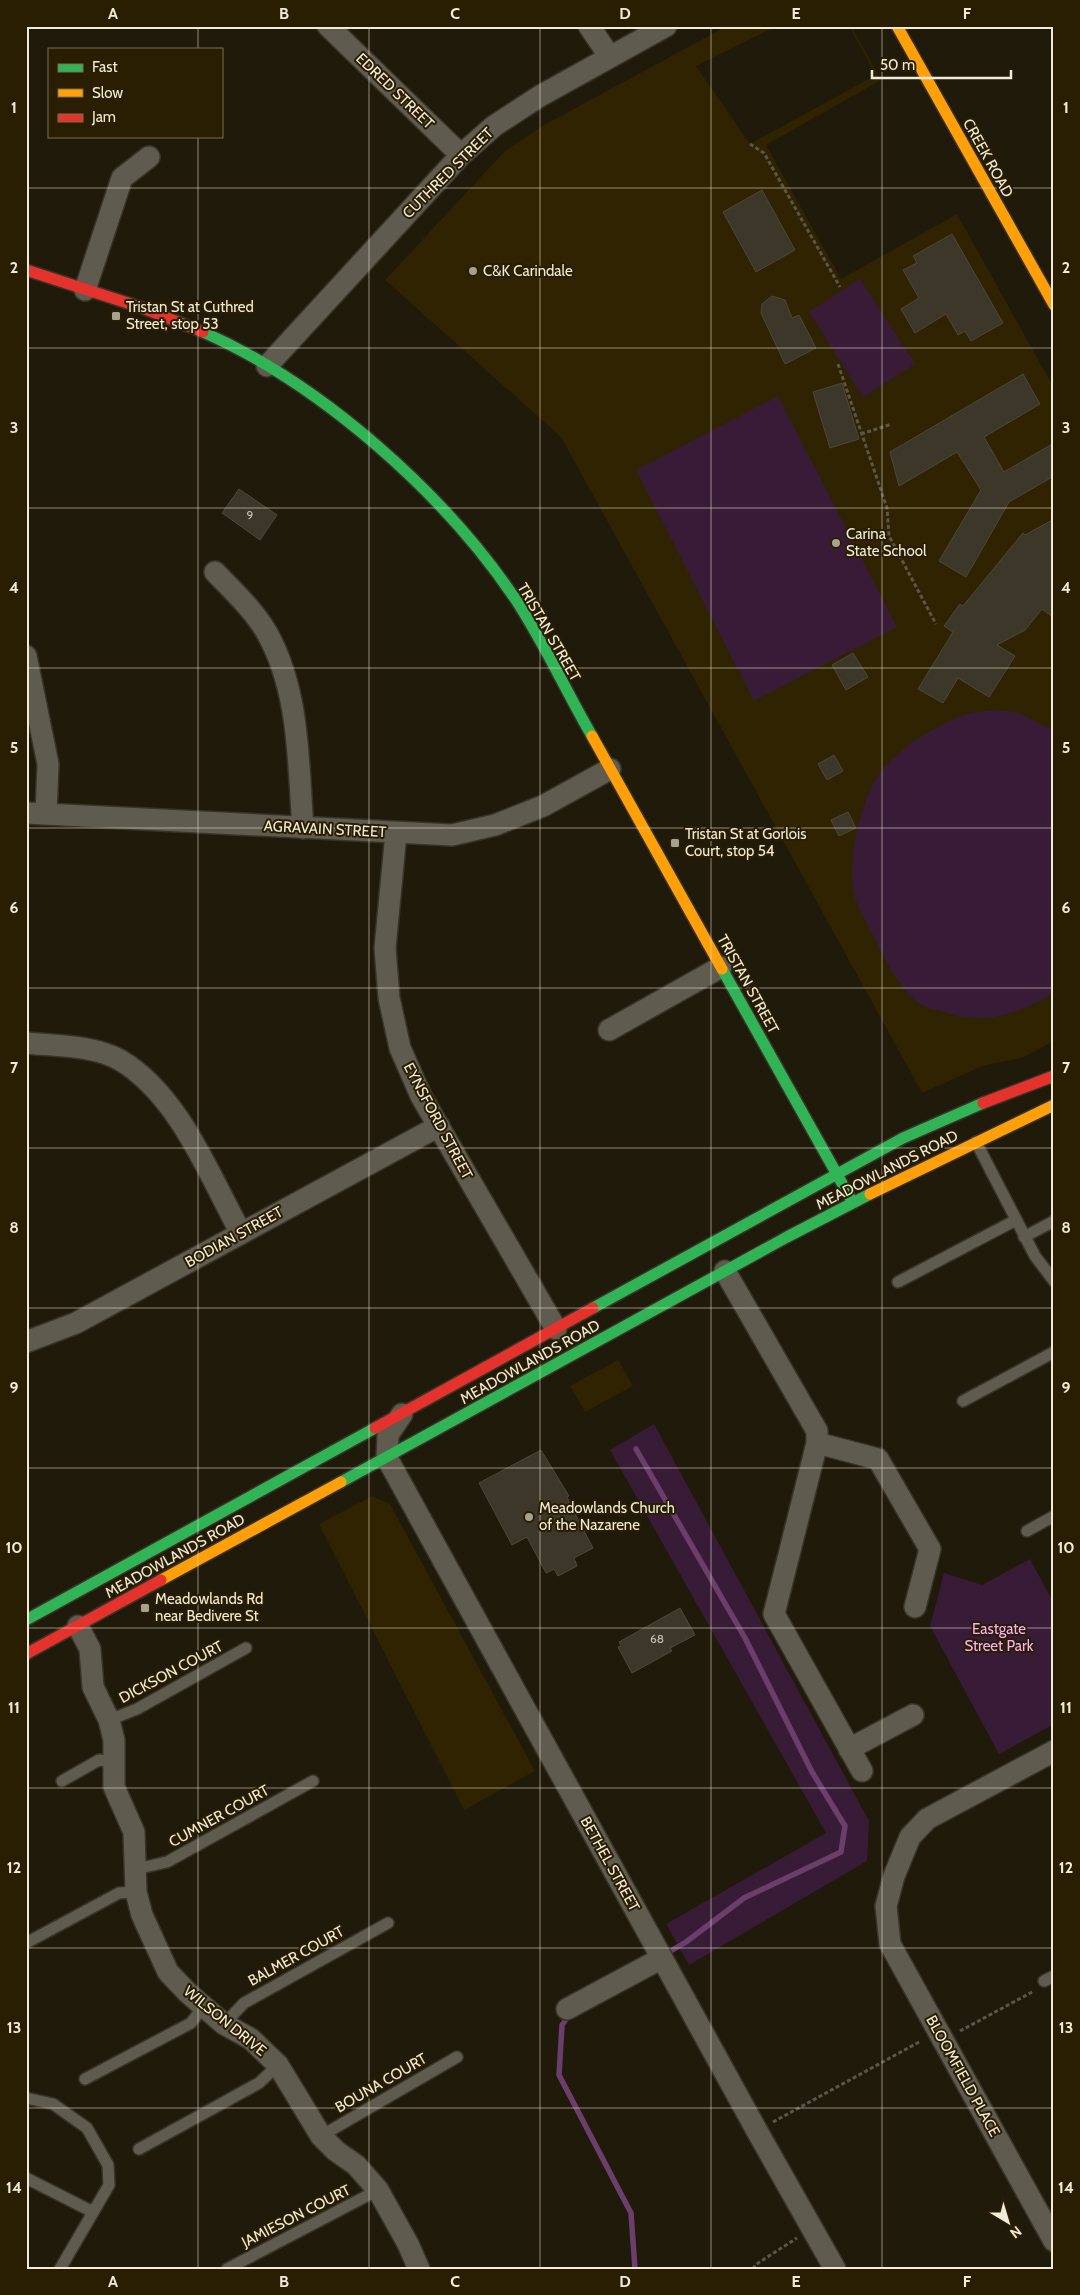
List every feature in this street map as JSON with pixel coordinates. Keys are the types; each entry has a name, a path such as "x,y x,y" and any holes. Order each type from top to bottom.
{"main road":[{"name":"CREEK ROAD","path":"897,26 1054,304"},
{"name":"TRISTAN STREET","path":"26,270 177,320 267,366 356,429 408,473 470,539 516,601 853,1203"},
{"name":"MEADOWLANDS ROAD","path":"26,1620 937,1122 1054,1076"},
{"name":"MEADOWLANDS ROAD","path":"26,1654 387,1458 725,1271 853,1203 1054,1105"}],"street":[{"name":"EDRED STREET","path":"328,26 461,155"},
{"path":"589,26 610,57"},
{"name":"CUTHRED STREET","path":"267,366 461,155 494,126 532,101 666,26"},
{"path":"85,290 122,178 149,157"},
{"path":"214,572 241,599 266,633 283,669 292,703 303,828"},
{"path":"26,656 48,764 36,813"},
{"name":"AGRAVAIN STREET","path":"36,813 452,835 495,825 543,806 610,769"},
{"name":"EYNSFORD STREET","path":"396,833 385,948 389,998 400,1048 421,1096 556,1329"},
{"path":"609,1030 721,967"},
{"path":"26,1061 35,1043 88,1049 119,1060 148,1082 174,1109 241,1233"},
{"name":"BODIAN STREET","path":"26,1342 76,1323 439,1126"},
{"path":"725,1271 817,1431 817,1443 774,1614 862,1771"},
{"path":"215,1516 272,1497 362,1449 387,1458 388,1435 402,1414"},
{"path":"817,1443 878,1459 930,1549 915,1607"},
{"name":"BETHEL STREET","path":"387,1458 757,2131 835,2269"},
{"name":"WILSON DRIVE","path":"78,1626 90,1649 93,1687 109,1720 114,1740 112,1762 114,1787 134,1832 136,1892 142,1915 168,1972 224,2024 251,2039 278,2065 290,2089 304,2107 321,2136 336,2151 356,2165 378,2190 408,2244 419,2269"},
{"path":"849,1749 913,1715"},
{"name":"BLOOMFIELD PLACE","path":"1054,1751 926,1819 910,1837 894,1876 886,1906 890,1944 1054,2240"},
{"path":"567,2009 666,1965"}],"lane":[{"path":"976,1142 1024,1237 1054,1282"},
{"path":"898,1282 1016,1220"},
{"path":"1024,1237 1054,1221"},
{"path":"963,1401 1054,1352"},
{"path":"1027,1531 1054,1516"},
{"name":"DICKSON COURT","path":"109,1720 137,1709 246,1648"},
{"path":"62,1781 99,1760 112,1762"},
{"name":"CUMNER COURT","path":"136,1869 167,1862 313,1781"},
{"path":"26,1943 120,1894 136,1892"},
{"name":"BALMER COURT","path":"224,2024 244,2003 388,1922"},
{"path":"84,2079 190,2023 204,2006"},
{"name":"BOUNA COURT","path":"321,2136 457,2057"},
{"path":"139,2149 259,2083 278,2065"},
{"path":"26,2098 53,2104 87,2128 108,2165 109,2185 60,2269"},
{"path":"26,2178 93,2212"},
{"name":"JAMIESON COURT","path":"227,2269 378,2190"}],"path":[{"path":"750,144 764,153 840,287"},
{"path":"838,364 861,437 887,508 889,536 936,624"},
{"path":"861,437 892,424"},
{"path":"757,2131 924,2040 944,2040 1034,1991 1049,1979"},
{"path":"753,2269 755,2265 813,2229"}],"shaded area":[{"name":"Carina State School","path":"727,26 777,26 696,66 750,144 876,75 849,26 851,26 881,80 766,145 841,279 957,214 1054,388 1054,1041 1022,1058 985,1065 922,1093 561,437 385,280 505,151 544,125"},
{"path":"618,1360 633,1386 585,1412 570,1386"},
{"path":"372,1496 390,1504 535,1771 464,1810 319,1524"}],"green space":[{"path":"860,279 915,364 863,397 809,312"},
{"path":"778,396 897,627 754,701 636,470"},
{"path":"998,710 1019,713 1054,731 1054,992 1013,1013 985,1018 970,1018 924,1006 907,992 895,976 856,901 853,889 852,863 856,834 864,806 874,782 891,761 914,742 939,726 964,715"},
{"path":"654,1424 869,1821 867,1861 689,1965 666,1924 826,1833 610,1450"},
{"name":"Eastgate Street Park","path":"1030,1559 1054,1604 1054,1724 999,1754 930,1626 944,1573 982,1585"}],"building":[{"path":"762,190 795,250 756,272 723,212"},
{"path":"952,234 1003,323 971,341 965,331 958,335 946,314 915,333 901,309 919,298 903,270 917,263 913,256"},
{"path":"772,296 785,300 792,318 799,315 816,348 785,364 761,313 762,304"},
{"path":"1023,374 1040,404 984,437 1004,472 1054,443 1054,476 1009,502 966,577 939,561 981,490 957,452 899,486 890,452"},
{"path":"842,383 859,439 830,448 813,392"},
{"path":"239,489 277,515 260,540 222,513"},
{"path":"1054,519 1054,618 1042,609 1025,630 997,645 1015,656 989,697 958,678 943,703 918,689 953,632 944,626 960,604 963,606 1023,533 1025,535"},
{"path":"853,653 868,677 846,690 832,665"},
{"path":"834,755 843,771 827,780 818,764"},
{"path":"848,812 856,828 839,836 831,820"},
{"name":"Meadowlands Church of the Nazarene","path":"541,1450 569,1496 567,1497 573,1510 593,1548 574,1558 577,1566 558,1576 554,1569 546,1573 527,1537 512,1545 479,1483"},
{"path":"680,1608 695,1635 670,1648 672,1651 632,1673 618,1647 621,1646 619,1642"}],"waterway":[{"path":"636,1449 745,1638 812,1772 845,1826 841,1852 744,1898 686,1942 664,1955"},
{"path":"570,2014 562,2025 559,2075 631,2213 635,2269"}],"traffic: fast":[{"path":"203,332 247,354 292,381 335,411 377,445 453,520 487,560 516,600 592,736"},
{"path":"722,969 853,1203"},
{"path":"593,1308 903,1138 983,1103"},
{"path":"341,1482 787,1237 870,1194"},
{"path":"26,1620 375,1428"}],"traffic: slow":[{"path":"897,26 1054,305"},
{"path":"592,736 722,969"},
{"path":"870,1194 1054,1105"},
{"path":"161,1580 341,1482"}],"traffic: jam":[{"path":"26,270 140,307 203,332"},
{"path":"983,1103 1054,1076"},
{"path":"375,1428 593,1308"},
{"path":"26,1654 161,1580"}],"place":[{"name":"C&K Carindale","path":"473,271"},
{"name":"Tristan St at Cuthred Street, stop 53","path":"116,316"},
{"name":"Carina State School","path":"836,543"},
{"name":"Tristan St at Gorlois Court, stop 54","path":"675,843"},
{"name":"Meadowlands Church of the Nazarene","path":"529,1517"},
{"name":"Meadowlands Rd near Bedivere St","path":"145,1608"}]}
